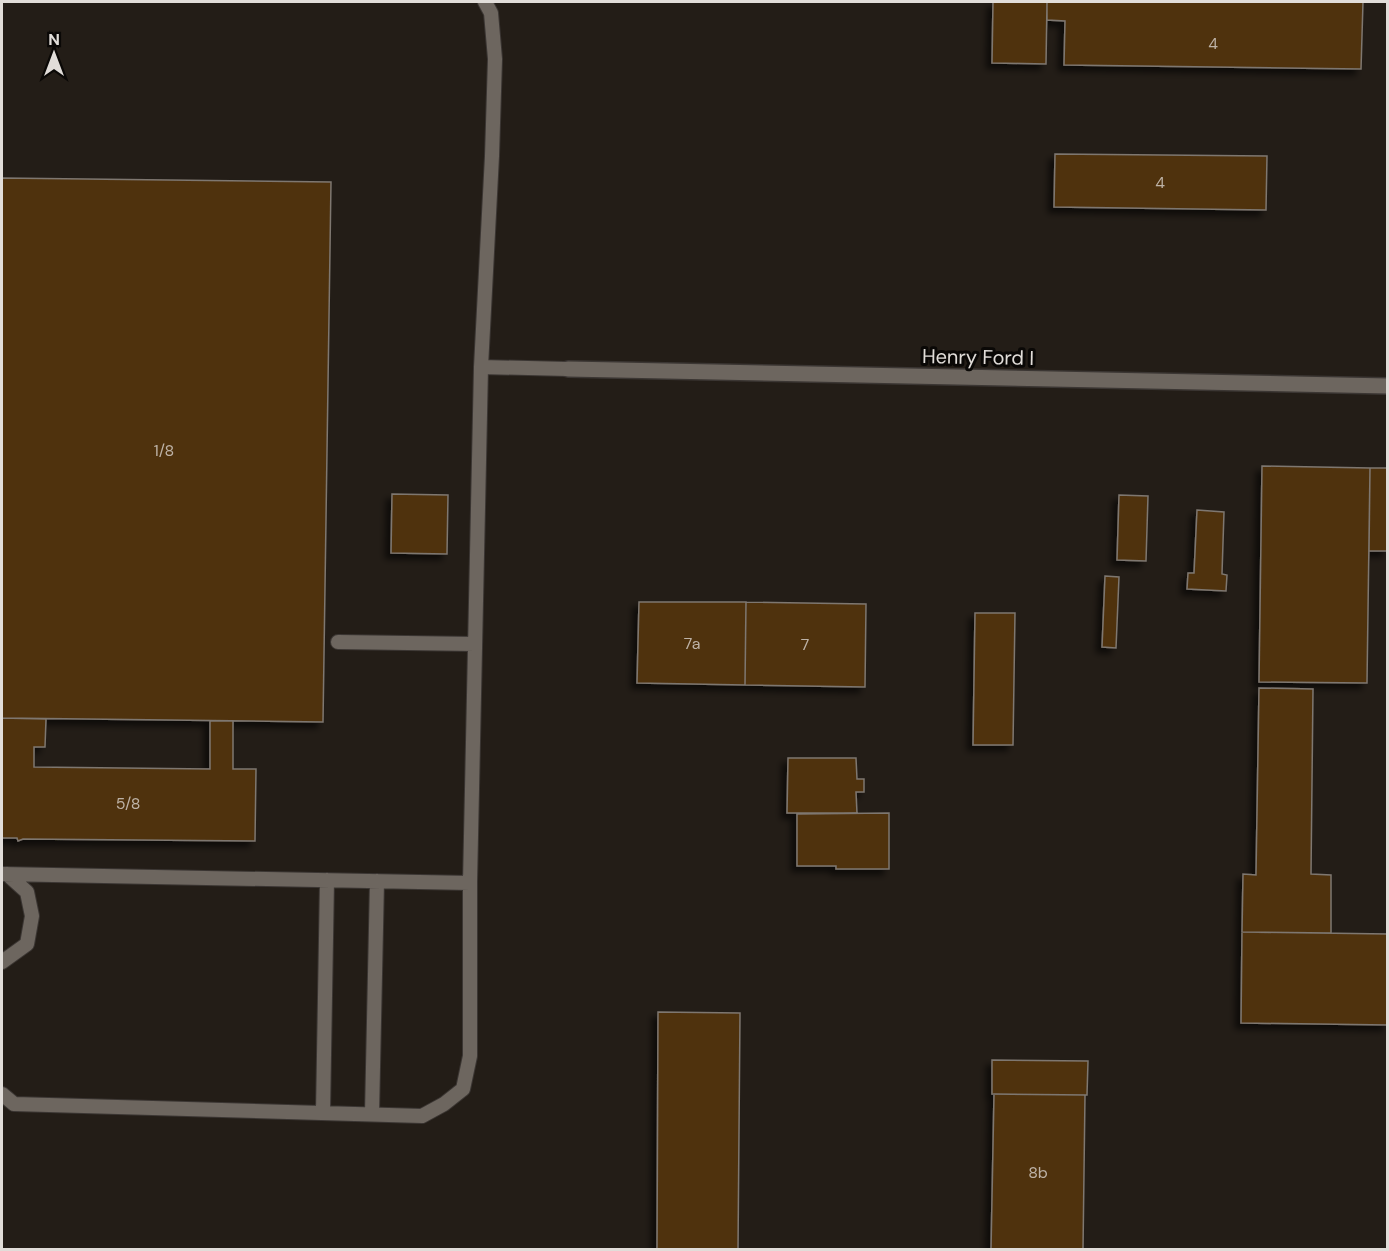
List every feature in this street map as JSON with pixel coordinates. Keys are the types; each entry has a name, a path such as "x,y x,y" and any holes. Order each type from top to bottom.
{"street":[{"name":"Henry Ford I","path":"568,369 1388,386"}],"lane":[{"path":"2,1094 14,1104 422,1116 444,1104 463,1089 470,1056 470,883 481,367 495,59 491,14 485,2"},
{"path":"481,367 568,369"},
{"path":"338,642 475,644"},
{"path":"4,874 470,883"},
{"path":"2,962 27,944 32,916 27,892 4,874"},
{"path":"323,1113 327,880"},
{"path":"372,1114 376,881"}],"building":[{"path":"993,2 1047,2 1046,64 992,63"},
{"path":"1047,2 1363,2 1361,69 1064,65 1065,21 1047,20"},
{"path":"1055,154 1267,156 1266,210 1054,207"},
{"path":"2,178 331,182 323,722 2,718"},
{"path":"1262,466 1370,468 1367,683 1259,682"},
{"path":"1370,468 1388,468 1388,551 1369,551"},
{"path":"392,494 448,495 447,554 391,553"},
{"path":"1119,495 1148,496 1146,561 1117,560"},
{"path":"1197,510 1224,512 1222,574 1227,575 1226,591 1187,589 1188,573 1194,573"},
{"path":"1105,576 1119,577 1116,648 1102,647"},
{"path":"639,602 746,602 745,685 637,683"},
{"path":"746,602 866,604 865,687 745,685"},
{"path":"975,613 1015,613 1013,745 973,745"},
{"path":"1259,688 1313,689 1311,874 1331,875 1331,933 1242,932 1243,874 1256,875"},
{"path":"2,718 46,719 45,747 34,747 34,767 210,769 210,721 233,721 233,769 256,769 255,841 23,839 18,841 17,838 2,838"},
{"path":"788,758 856,758 857,779 864,779 864,792 856,792 857,813 787,813"},
{"path":"889,813 889,869 797,866 797,814"},
{"path":"1242,932 1388,934 1388,1025 1241,1023"},
{"path":"658,1012 740,1013 738,1250 657,1250"},
{"path":"992,1060 1088,1061 1087,1095 992,1094"},
{"path":"994,1094 1085,1095 1083,1250 991,1250"}]}
